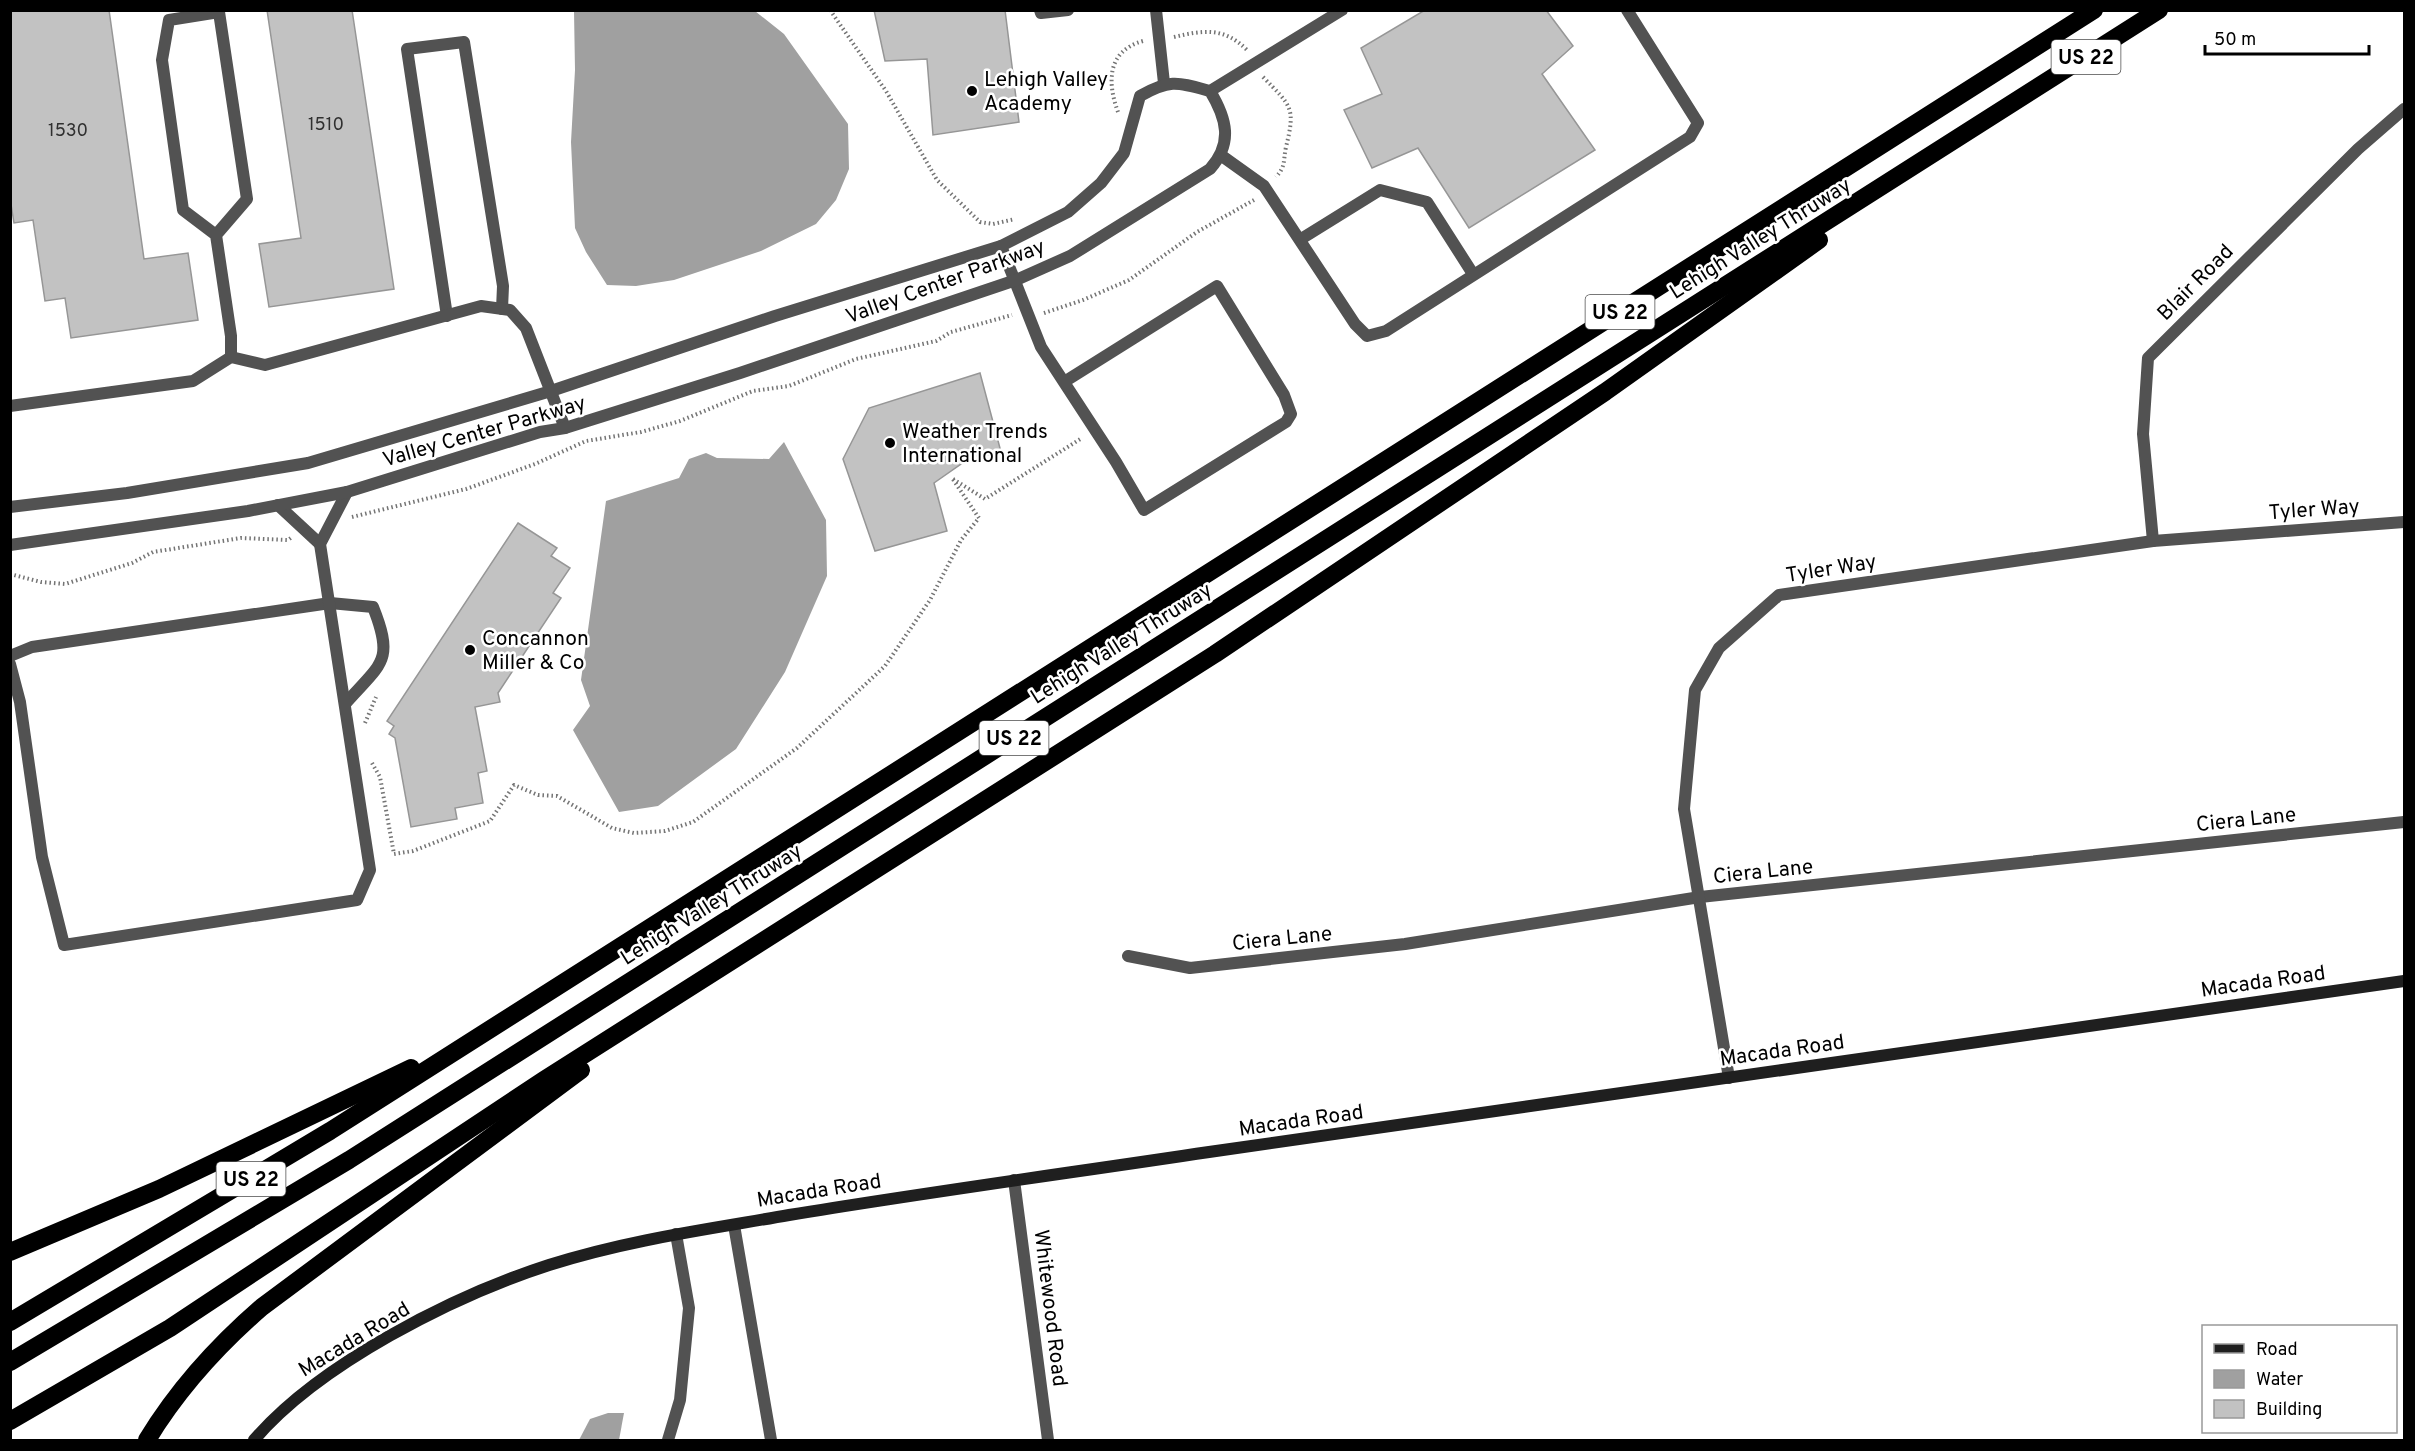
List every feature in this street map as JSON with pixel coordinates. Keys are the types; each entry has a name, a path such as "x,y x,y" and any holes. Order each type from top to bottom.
{"highway":[{"name":"Lehigh Valley Thruway","path":"10,1322 198,1212 489,1030 2094,10"},
{"name":"Lehigh Valley Thruway","path":"10,1362 349,1160 2159,10"},
{"path":"10,1421 170,1328 544,1080 1215,654 1605,392 2012,104"},
{"path":"147,1440 191,1378 262,1306 712,973"},
{"path":"10,1252 159,1189 489,1030"}],"street":[{"path":"1040,10 1041,13 1068,10"},
{"path":"1156,10 1164,83 1187,84 1210,91 1220,108 1226,127 1222,156 1264,186 1355,324 1367,336 1386,331 1690,137 1698,123 1627,10"},
{"path":"1210,91 1342,10"},
{"path":"216,235 247,199 219,12 169,20 162,60 183,210 216,235 231,336 231,357"},
{"path":"447,316 407,49 464,42 503,286 502,309"},
{"name":"Valley Center Parkway","path":"10,507 127,493 308,463 551,391 776,316 1001,246 1068,212 1101,183 1124,153 1140,96 1164,83"},
{"name":"Blair Road","path":"2153,541 2143,434 2148,358 2349,158 2404,109"},
{"name":"Valley Center Parkway","path":"10,545 278,505 347,492 540,432 565,428 740,373 1016,280 1070,256 1210,169 1222,156"},
{"path":"1301,239 1380,190 1427,202 1473,274"},
{"path":"1001,246 1041,347 1144,510 1286,422 1291,414 1284,395 1217,286 1064,382"},
{"path":"10,406 193,381 231,357 265,365 481,306 510,310 526,327 565,428"},
{"path":"10,663 20,702 42,858 64,945 357,900 370,870 320,544 347,492"},
{"path":"278,505 320,544"},
{"name":"Tyler Way","path":"1729,1078 1700,897 1683,809 1695,690 1719,648 1779,595 2153,541 2404,522"},
{"path":"10,656 32,647 330,603 373,607 384,636 383,661 345,704"},
{"name":"Ciera Lane","path":"1128,956 1190,968 1405,944 1700,897 2404,822"},
{"name":"Macada Road","path":"254,1440 283,1410 317,1382 353,1358 435,1313 543,1266 584,1254 676,1234 1014,1180 2404,981"},
{"name":"Whitewood Road","path":"1014,1180 1048,1440"},
{"path":"734,1224 771,1440"},
{"path":"668,1440 680,1400 687,1350 689,1308 676,1234"}],"path":[{"path":"369,759 380,777 393,854 432,844 490,821 514,785 538,795 557,795 612,828 634,833 665,831 693,822 797,748 885,666 930,600 962,540 979,518 952,478 985,499 1095,430"},
{"path":"364,724 379,693"}],"water":[{"path":"574,11 755,11 784,34 848,124 849,169 836,200 816,224 761,251 674,280 636,286 607,285 586,252 575,228 571,142 575,70"},
{"path":"784,442 826,520 827,576 785,672 736,749 658,806 619,812 573,730 590,706 581,680 606,501 679,478 689,459 706,453 717,458 769,459"},
{"path":"608,1413 624,1413 619,1440 579,1440 590,1419"}],"building":[{"path":"10,10 109,10 144,259 188,253 198,320 71,338 65,298 45,301 33,220 14,223 10,198"},
{"path":"267,10 352,10 394,289 269,307 259,244 301,238"},
{"name":"Lehigh Valley Academy","path":"874,10 1005,10 1019,122 933,135 927,59 885,61"},
{"path":"1425,10 1546,10 1573,46 1542,74 1595,150 1469,228 1418,148 1372,168 1344,110 1382,94 1361,48"},
{"path":"980,373 1001,452 967,460 934,483 947,531 875,551 843,459 869,408"},
{"path":"518,523 557,548 551,556 570,568 553,593 561,598 498,693 500,702 475,707 487,771 478,773 483,803 455,808 457,819 411,827 395,738 389,734 394,726 387,721"}],"place":[{"name":"Lehigh Valley Academy","path":"972,91"},
{"name":"Weather Trends International","path":"890,443"},
{"name":"Concannon Miller & Co","path":"470,650"}]}
